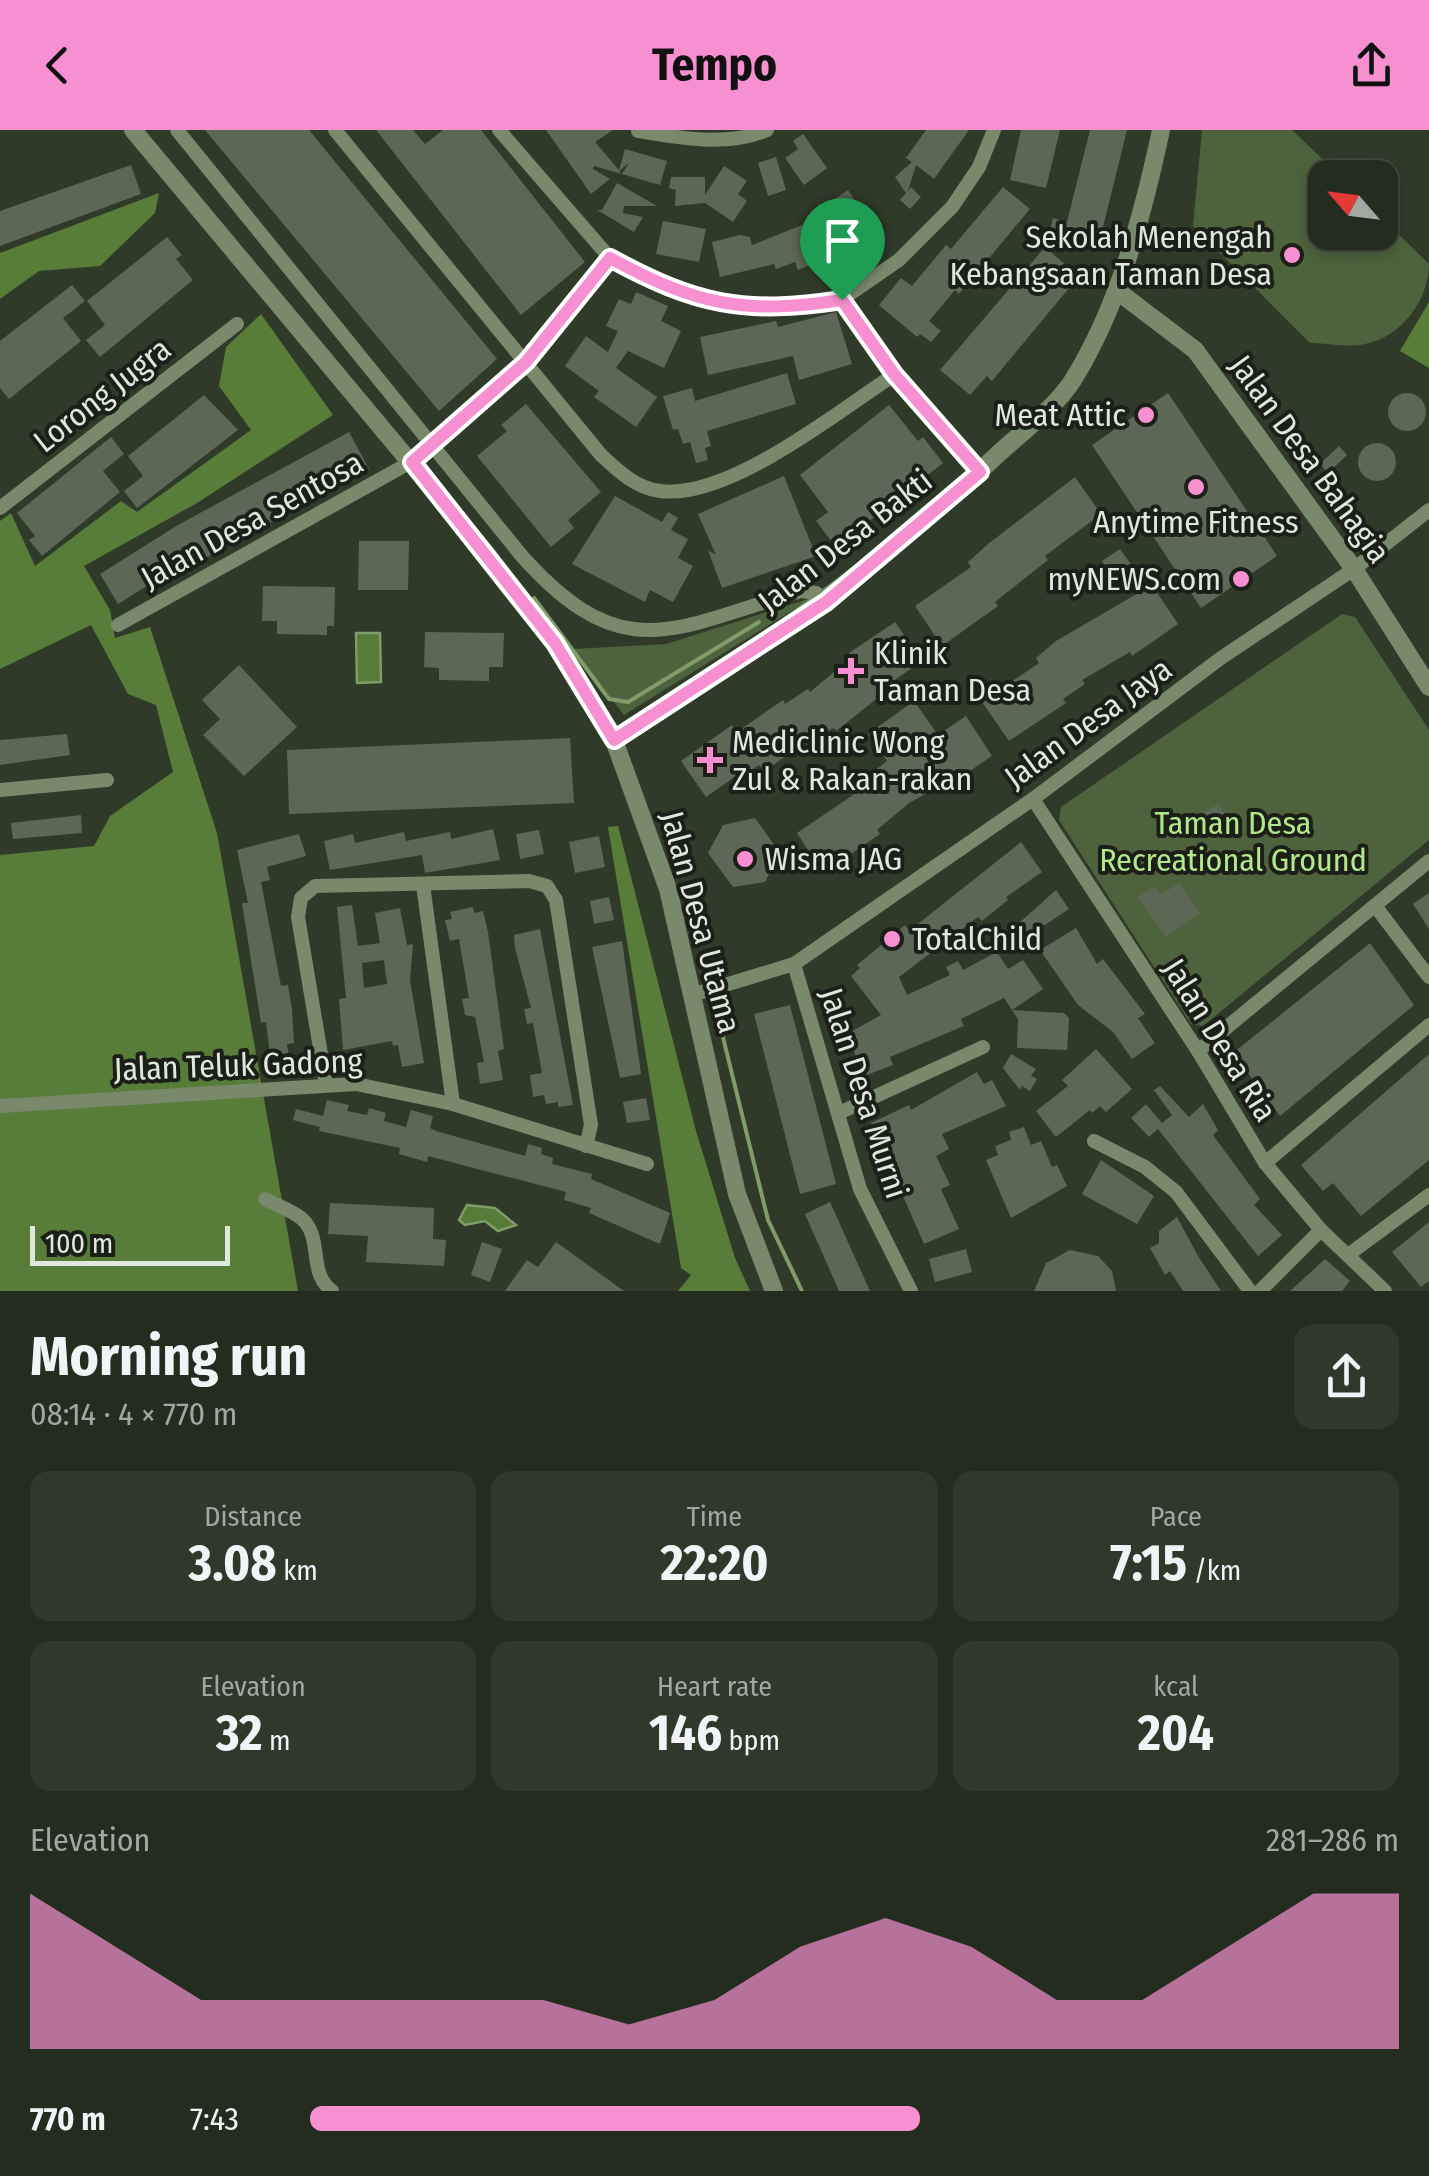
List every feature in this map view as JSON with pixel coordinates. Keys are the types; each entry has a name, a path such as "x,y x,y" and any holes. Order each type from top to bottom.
{"street":[{"name":"Jalan Desa Utama","path":"133,130 271,300 412,462 555,643 614,740 657,854 737,1194 774,1291"},
{"path":"177,130 546,583 618,628 646,634 677,631 801,591 816,593 826,602"},
{"path":"336,130 622,476 658,491 677,492 736,473 894,374"},
{"path":"499,130 610,258 667,289 730,306 790,308 842,300 899,260 952,207 978,167 994,130"},
{"path":"638,131 690,140 755,135 767,130"},
{"name":"Jalan Desa Bakti","path":"614,740 826,602 980,472 1072,382 1116,290 1148,194 1161,130"},
{"name":"Jalan Desa Sentosa","path":"118,625 412,462 526,362 610,258"},
{"name":"Jalan Desa Bahagia","path":"1116,290 1195,350 1354,569 1429,687"},
{"path":"842,300 894,374 980,472"},
{"name":"Lorong Jugra","path":"0,508 236,324"},
{"name":"Jalan Desa Jaya","path":"692,996 794,964 1033,799 1221,658 1354,569 1429,510"},
{"path":"0,790 107,780"},
{"name":"Jalan Desa Ria","path":"1033,799 1198,1051 1265,1163 1322,1230 1385,1291"},
{"path":"1198,1051 1429,861"},
{"path":"326,1084 298,916 301,898 315,886 529,881 547,886 556,900 592,1126 586,1146"},
{"path":"423,885 452,1104"},
{"path":"1376,907 1429,977"},
{"name":"Jalan Desa Murni","path":"794,964 841,1112 860,1189 912,1291"},
{"path":"1265,1163 1429,1026"},
{"path":"841,1112 983,1047"},
{"name":"Jalan Teluk Gadong","path":"0,1106 326,1084 382,1087 452,1104 647,1164"},
{"path":"1094,1140 1144,1168 1176,1192 1250,1291"},
{"path":"1348,1255 1429,1194"},
{"path":"265,1199 302,1219 310,1231 318,1276 332,1291"},
{"path":"1260,1291 1322,1230"}],"green space":[{"path":"1202,130 1292,130 1323,160 1308,160 1308,250 1398,250 1398,234 1429,264 1428,277 1419,303 1391,333 1365,344 1310,343 1193,226"},
{"path":"814,597 624,715 573,649 666,644"},
{"name":"Taman Desa Recreational Ground","path":"1342,614 1355,617 1429,730 1429,840 1203,1026 1191,1024 1059,820 1061,807"}],"shaded area":[{"path":"159,193 155,213 100,266 39,271 0,299 0,253"},
{"path":"1429,302 1429,368 1400,351"},
{"path":"261,314 333,415 197,503 84,566 110,610 115,638 150,627 217,833 298,1291 0,1291 0,855 94,846 110,816 173,772 156,705 128,694 91,625 0,669 0,521 11,513 35,566 121,501 137,512 251,430 219,386 226,347"},
{"path":"356,633 380,633 381,682 357,683"},
{"path":"618,826 696,1131 735,1258 750,1291 678,1291 691,1275 681,1268 608,827"},
{"path":"467,1205 495,1208 516,1225 498,1231 485,1221 465,1225 459,1220"}],"building":[{"path":"205,130 309,130 497,359 439,411"},
{"path":"376,130 413,130 425,144 443,130 481,130 585,262 521,315"},
{"path":"546,130 613,130 595,142 619,170 625,149 667,161 660,185 594,166 610,179 591,194"},
{"path":"926,130 969,130 934,179 916,165 908,191 911,187 921,197 910,209 900,200 906,193 895,177 912,162 906,158"},
{"path":"1021,130 1060,130 1046,188 1010,180"},
{"path":"1090,130 1127,130 1098,247 1049,235 1053,218 1067,222"},
{"path":"803,134 827,168 804,185 785,158 798,149 793,141"},
{"path":"776,157 786,190 768,196 758,163"},
{"path":"131,165 141,194 0,246 0,211"},
{"path":"724,166 747,181 738,194 747,201 733,222 705,203 675,206 676,190 669,188 671,177 705,177 705,195"},
{"path":"617,183 657,206 624,206 623,213 643,217 634,232 597,210 602,210"},
{"path":"1003,187 1030,209 959,294 955,290 929,321 941,331 931,342 920,334 917,337 879,305 901,278 912,286 946,245 951,249"},
{"path":"848,190 875,230 838,255 811,215"},
{"path":"663,221 706,229 699,262 656,254"},
{"path":"802,225 817,262 798,270 795,262 776,269 774,264 720,277 712,242 740,235 750,237 752,245"},
{"path":"167,237 182,255 176,259 193,280 100,357 86,340 105,325 87,301"},
{"path":"1045,247 1079,276 992,381 987,376 970,395 940,370"},
{"path":"72,285 85,301 63,318 81,341 9,399 0,388 0,341"},
{"path":"636,292 668,306 661,321 681,331 664,368 628,351 616,368 657,397 636,427 594,397 599,391 565,366 586,336 608,352 618,331 606,326 619,299 631,304"},
{"path":"836,312 852,364 799,380 793,356 708,375 700,337 776,321 778,327"},
{"path":"787,373 796,404 707,431 711,446 705,448 708,460 696,463 690,442 683,444 678,429 673,430 663,396 692,388 695,401"},
{"path":"1168,393 1277,556 1201,608 1092,445"},
{"path":"1407,393 1420,399 1426,412 1420,425 1407,431 1394,425 1388,412 1394,399"},
{"path":"204,395 238,430 137,508 124,491 143,476 128,456"},
{"path":"526,404 601,492 568,520 574,528 551,547 477,456 507,431 501,425"},
{"path":"889,405 918,441 923,437 943,463 836,547 816,521 828,512 800,475"},
{"path":"349,432 369,469 196,563 193,557 118,604 100,574 178,525"},
{"path":"111,437 124,454 103,471 120,492 42,556 29,540 35,536 17,513"},
{"path":"1377,443 1390,449 1396,462 1390,475 1377,481 1364,475 1358,462 1364,449"},
{"path":"1339,446 1347,455 1328,473 1320,464"},
{"path":"784,476 816,556 722,588 708,550 716,555 698,514"},
{"path":"1075,477 1101,514 1045,556 1048,560 995,602 998,606 942,646 915,606 971,567 968,562 988,544"},
{"path":"615,496 662,522 668,512 678,518 671,530 688,539 678,558 693,566 673,602 650,590 645,602 572,564"},
{"path":"359,541 409,541 408,590 358,590"},
{"path":"1120,549 1135,570 1117,583 1102,561"},
{"path":"1152,585 1178,624 1132,656 1130,652 1082,680 1085,684 1063,699 1066,703 1009,741 982,702 1039,663 1036,658 1056,641"},
{"path":"263,586 335,587 334,626 327,626 327,635 277,634 277,621 262,621"},
{"path":"895,622 922,661 876,693 879,697 836,731 834,728 810,740 764,771 759,765 738,779 736,776 706,797 681,761 732,725 737,732 783,700 785,704 808,689 810,692 852,657 849,653"},
{"path":"425,632 504,633 503,667 489,667 489,681 439,680 439,668 424,667"},
{"path":"239,665 297,727 244,776 203,735 220,719 202,700"},
{"path":"914,701 938,735 966,716 992,756 946,787 944,784 909,803 877,830 880,834 823,873 797,833 853,795 850,790 887,761 868,734"},
{"path":"67,734 70,755 0,765 0,740"},
{"path":"570,738 574,803 289,814 287,750"},
{"path":"1219,804 1227,819 1212,827 1204,812"},
{"path":"81,815 82,833 13,839 11,823"},
{"name":"Wisma JAG","path":"755,818 780,853 765,882 733,887 708,853 723,825"},
{"path":"493,829 500,860 425,873 422,855 330,870 324,841 353,834 355,843 404,832 406,841 450,832 451,839"},
{"path":"539,830 544,854 520,859 516,834"},
{"path":"299,834 306,856 267,867 270,880 261,882 281,986 288,985 292,1009 294,1043 287,1044 289,1057 278,1059 277,1054 270,1055 266,1022 261,1023 242,903 248,903 237,850"},
{"path":"599,836 605,867 575,873 569,842"},
{"path":"1021,842 1042,872 1006,897 1008,900 982,921 978,917 899,977 907,995 950,975 946,967 958,961 963,970 997,952 1008,969 1023,960 1043,989 1012,1010 1004,998 961,1019 964,1026 890,1057 893,1065 864,1076 847,1034 881,1015 851,976 860,968 857,965 905,925 909,931"},
{"path":"1179,883 1200,913 1166,937 1138,897 1155,886 1161,895"},
{"path":"1056,890 1069,909 1028,936 1019,923"},
{"path":"1429,893 1429,929 1413,904"},
{"path":"609,897 614,920 594,924 590,901"},
{"path":"352,905 358,946 380,943 375,913 400,908 407,945 413,944 410,980 424,1063 402,1067 398,1045 393,1046 392,1041 343,1050 339,999 346,998 337,907","holes":["384,960 387,984 364,988 362,963"]},
{"path":"473,907 474,913 483,911 488,932 504,1049 498,1051 503,1080 480,1084 477,1063 484,1062 475,1017 465,1015 462,999 469,998 459,939 450,941 445,920 452,919 450,912"},
{"path":"1076,928 1097,964 1103,959 1145,1014 1138,1018 1155,1043 1132,1059 1113,1032 1078,1005 1040,950"},
{"path":"540,929 573,1105 558,1107 558,1102 546,1104 544,1095 533,1097 530,1075 542,1073 533,1023 527,1024 524,1009 531,1008 514,935"},
{"path":"622,941 641,1074 620,1078 592,947"},
{"path":"1370,943 1414,1005 1280,1116 1233,1053"},
{"path":"790,1005 836,1184 800,1194 754,1014"},
{"path":"1012,1010 1064,1013 1069,1018 1067,1050 1017,1048 1018,1019"},
{"path":"1096,1049 1132,1089 1106,1112 1100,1106 1092,1113 1090,1110 1056,1137 1036,1111 1068,1086 1062,1080"},
{"path":"1011,1054 1036,1069 1031,1076 1037,1079 1030,1091 1022,1086 1020,1090 1003,1068"},
{"path":"1429,1054 1429,1160 1361,1216 1333,1183 1323,1191 1301,1165"},
{"path":"977,1072 984,1084 992,1080 1006,1106 942,1134 949,1149 936,1156 950,1185 941,1189 959,1229 924,1244 871,1123 909,1105 911,1110"},
{"path":"1160,1086 1189,1117 1203,1104 1218,1130 1213,1135 1260,1199 1254,1205 1282,1235 1258,1256 1158,1129 1149,1137 1131,1118 1146,1104 1162,1123 1172,1115 1154,1090"},
{"path":"646,1098 650,1120 627,1123 623,1102"},
{"path":"327,1100 349,1105 347,1111 367,1115 369,1108 386,1113 384,1121 406,1127 411,1110 433,1116 430,1128 436,1131 525,1156 528,1144 542,1148 541,1154 553,1158 552,1164 592,1174 591,1179 670,1213 660,1244 589,1213 591,1208 564,1200 566,1192 428,1156 427,1162 399,1154 400,1148 319,1131 320,1127 293,1120 296,1109 323,1116"},
{"path":"1024,1127 1031,1145 1041,1141 1052,1167 1057,1165 1067,1186 1011,1218 986,1160 998,1155 995,1146 1011,1140 1009,1132"},
{"path":"1101,1160 1154,1196 1137,1224 1082,1194"},
{"path":"830,1202 870,1291 839,1291 805,1214"},
{"path":"330,1203 434,1208 433,1239 446,1240 444,1266 366,1262 368,1236 328,1234"},
{"path":"1177,1217 1221,1291 1183,1291 1170,1271 1165,1275 1150,1248 1159,1243 1159,1231"},
{"path":"1429,1222 1429,1281 1421,1287 1392,1252"},
{"path":"482,1242 502,1249 490,1282 471,1275"},
{"path":"556,1242 624,1291 505,1291 527,1260 538,1267"},
{"path":"966,1249 972,1272 935,1282 929,1259"},
{"path":"1070,1250 1098,1256 1112,1271 1116,1291 1034,1291 1046,1263"},
{"path":"1325,1259 1350,1281 1342,1291 1290,1291"}],"waterway":[{"path":"534,598 609,699 628,702 759,622"},
{"path":"717,1013 768,1220 802,1291"}],"place":[{"name":"Sekolah Menengah Kebangsaan Taman Desa","path":"1292,255"},
{"name":"Meat Attic","path":"1146,415"},
{"name":"Anytime Fitness","path":"1196,487"},
{"name":"myNEWS.com","path":"1241,579"},
{"name":"Klinik Taman Desa","path":"851,671"},
{"name":"Mediclinic Wong Zul & Rakan-rakan","path":"710,760"},
{"name":"Wisma JAG","path":"745,859"},
{"name":"TotalChild","path":"892,939"}],"route":[{"path":"610,258 667,289 730,306 790,308 842,300 894,374 980,472 826,602 614,740 555,643 412,462 526,362 610,258"}]}
